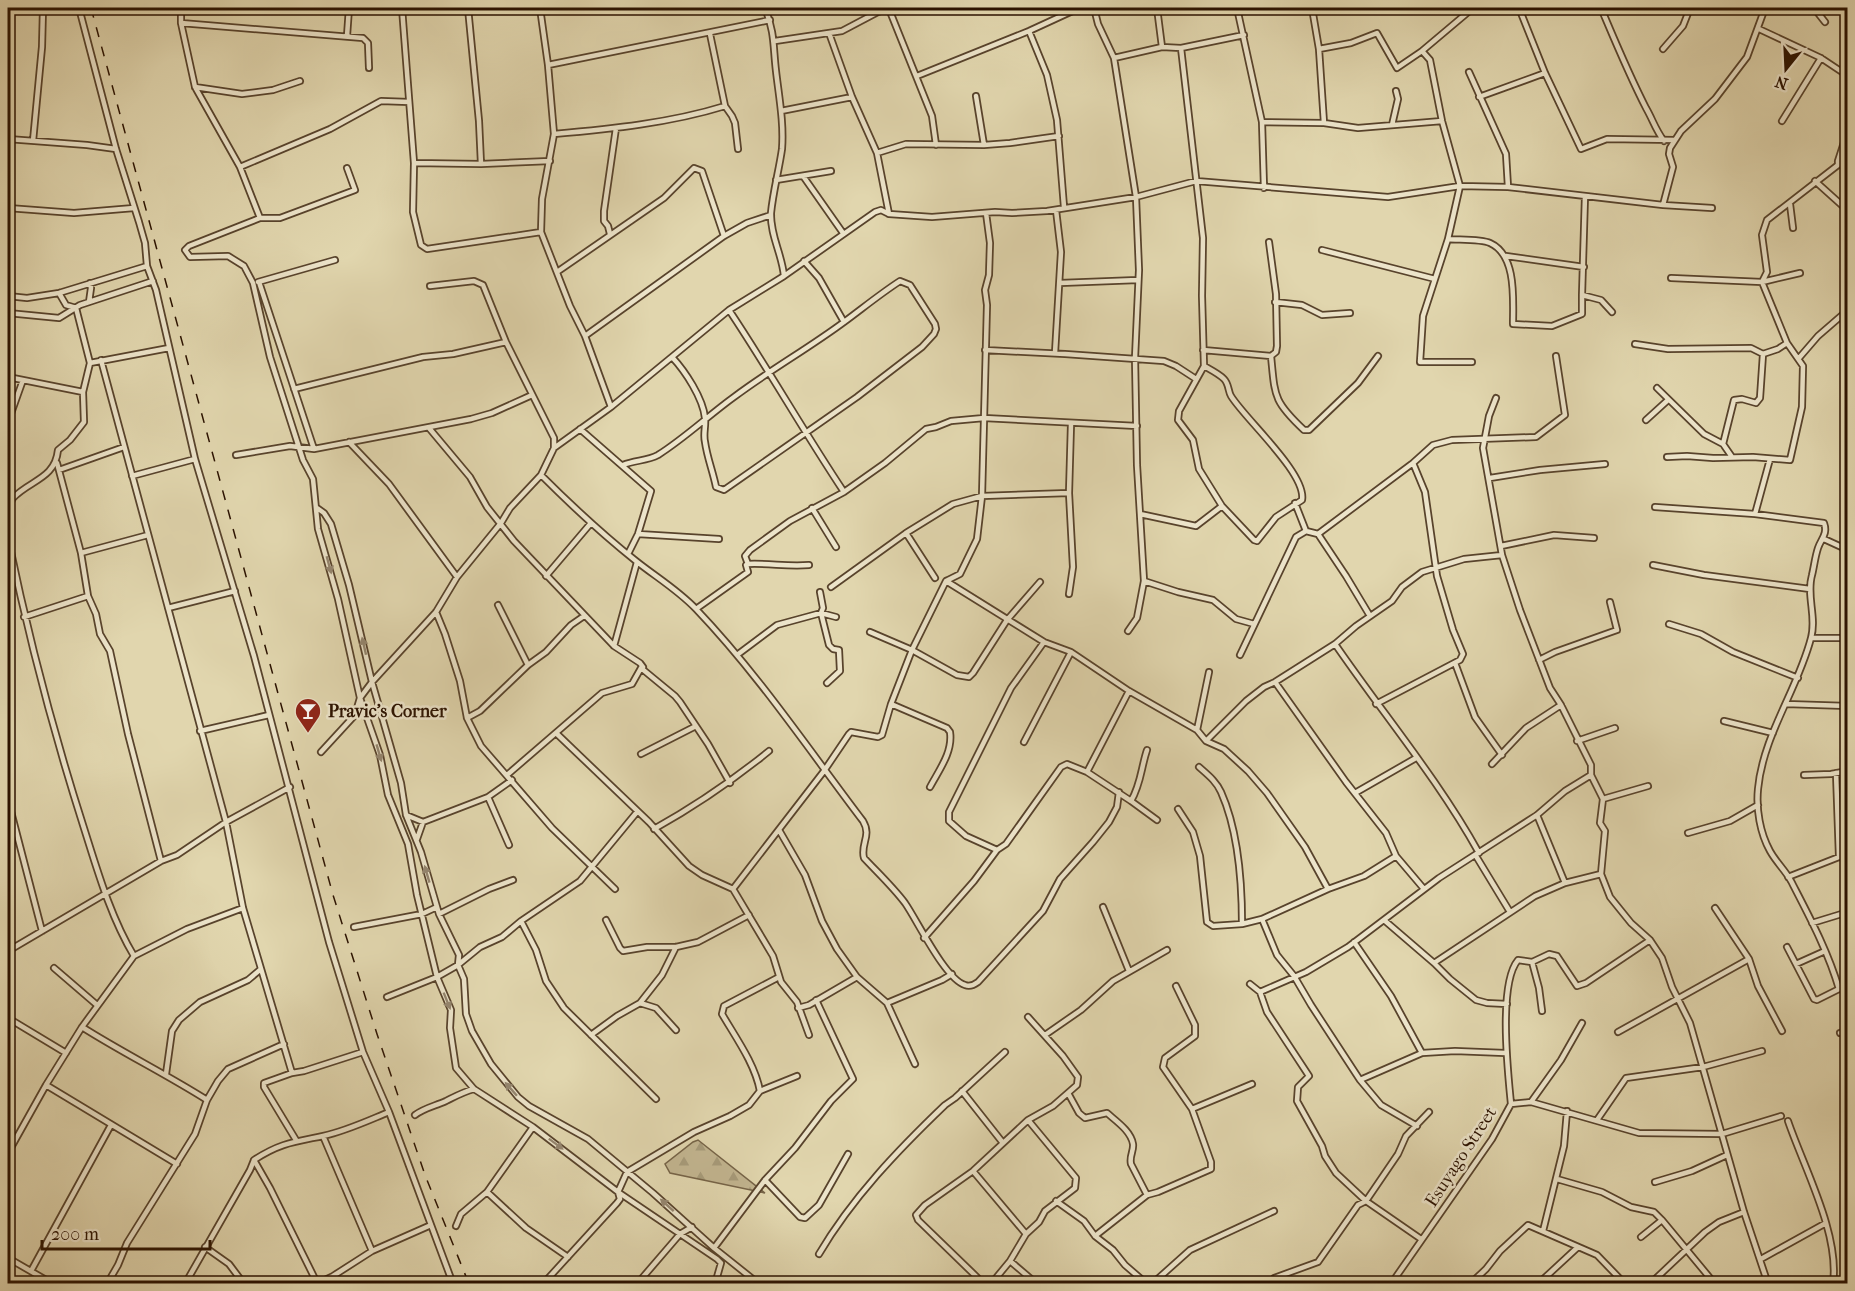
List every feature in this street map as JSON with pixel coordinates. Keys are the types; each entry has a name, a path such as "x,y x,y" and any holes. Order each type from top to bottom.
{"street":[{"path":"33,141 44,8"},
{"path":"79,8 116,149 145,243 147,266 153,281 195,459 235,591 290,788 329,942 363,1052 389,1112 453,1284"},
{"path":"181,8 181,23 195,87 240,167 260,218"},
{"path":"347,36 349,8"},
{"path":"402,8 414,163 413,212 421,245 427,249 542,232"},
{"path":"468,8 481,164"},
{"path":"540,8 554,134 542,199 542,232 570,306 585,336 611,407"},
{"path":"765,8 775,40 781,111 782,148 771,215 775,242 783,260 783,276"},
{"path":"775,40 842,31 878,12 891,8 932,116 936,145"},
{"path":"917,76 1029,31 1079,8"},
{"path":"1094,8 1098,24 1114,58 1136,197 1137,465 1144,581 1137,618 1128,631"},
{"path":"1157,8 1162,47"},
{"path":"1237,8 1262,122 1264,188"},
{"path":"1312,8 1319,49 1324,123"},
{"path":"1319,49 1351,43 1377,33 1397,68 1422,51 1473,8"},
{"path":"1519,8 1545,73 1581,149 1607,139 1675,140"},
{"path":"1600,8 1653,126 1664,141"},
{"path":"1663,49 1683,26 1690,8"},
{"path":"1663,205 1673,167 1669,154 1670,148 1681,131 1715,99 1747,57 1765,8"},
{"path":"1814,8 1825,22"},
{"path":"548,65 710,34 770,20"},
{"path":"181,23 366,39 369,68"},
{"path":"1759,29 1821,58 1848,76"},
{"path":"1029,31 1047,75 1059,136 1064,207"},
{"path":"830,33 852,97 877,153 889,214"},
{"path":"710,34 725,106 732,116 738,149"},
{"path":"1114,58 1162,47 1181,48 1244,35"},
{"path":"1181,48 1203,238 1204,366 1179,411 1178,420 1193,440 1199,468 1222,506 1257,541 1276,517 1302,500 1300,485 1260,430 1232,398 1225,380 1204,366"},
{"path":"1422,51 1430,60 1442,121 1460,186 1448,239 1423,316 1420,362 1472,362"},
{"path":"1782,121 1821,58"},
{"path":"1469,72 1506,154 1508,187"},
{"path":"1479,97 1545,73"},
{"path":"195,87 242,94 273,90 300,81"},
{"path":"1392,125 1398,99 1396,91"},
{"path":"976,96 984,145"},
{"path":"781,111 852,97"},
{"path":"240,167 330,129 381,101 409,102"},
{"path":"554,134 616,128 703,113 725,106"},
{"path":"1262,122 1324,123 1358,128 1442,121"},
{"path":"610,234 604,221 604,211 616,128"},
{"path":"1667,457 1790,460 1802,407 1803,366 1787,343 1762,282 1767,272 1762,235 1767,220 1838,165 1848,130"},
{"path":"877,153 906,144 984,145 1059,136"},
{"path":"8,139 116,149"},
{"path":"414,163 481,164 550,161"},
{"path":"1838,161 1848,161"},
{"path":"347,168 355,190 280,218 260,218 189,246 185,250 190,257 194,258 228,256 244,266 253,283 270,357 298,446 313,479 318,529 338,599 360,698 380,755 388,795 406,837 437,977 451,1010 450,1028 454,1062 461,1075 474,1089 533,1127 618,1192 721,1263 715,1284"},
{"path":"557,272 664,198 694,168 702,171 724,236"},
{"path":"776,180 831,171"},
{"path":"803,176 843,233"},
{"path":"554,448 611,407 729,310 783,276 874,212 881,210 889,214 933,217 1056,210 1136,197 1196,181 1388,197 1460,186 1508,187 1663,205 1712,208"},
{"path":"1815,181 1845,208"},
{"path":"1506,256 1513,291 1513,324 1552,326 1582,315 1586,196"},
{"path":"1790,204 1793,228"},
{"path":"8,208 74,213 134,208"},
{"path":"1055,353 1061,252 1056,210"},
{"path":"733,889 852,732 878,737 882,735 891,704 912,650 946,580 960,574 975,545 982,496 987,305 985,290 989,275 990,243 986,213"},
{"path":"585,336 724,236 747,223 771,215"},
{"path":"1448,239 1489,243 1506,256 1584,267"},
{"path":"1203,350 1271,356 1276,352 1276,294 1269,242"},
{"path":"1322,250 1435,279"},
{"path":"253,283 335,260"},
{"path":"804,261 819,278 844,322"},
{"path":"8,296 27,298 59,293 147,266"},
{"path":"1671,278 1762,282 1800,273"},
{"path":"1060,283 1138,280"},
{"path":"8,313 59,318 89,302 153,281"},
{"path":"623,465 654,456 676,442 705,418 768,372 844,322 866,303 900,281 910,285 936,329 922,348 724,490 716,488 704,440 705,418 693,387 682,367 672,357"},
{"path":"259,282 314,449"},
{"path":"321,752 355,715 360,698 372,682 436,612 457,577 510,508 541,475 554,448 554,438 506,342 483,285 478,282 430,286"},
{"path":"89,302 90,283"},
{"path":"59,293 66,305 76,308"},
{"path":"1582,295 1601,300 1612,312"},
{"path":"1275,302 1302,305 1327,315 1350,313"},
{"path":"1276,309 1283,304"},
{"path":"76,308 90,363 83,392 84,422 70,440 58,450 57,463 81,553 88,596 96,614 100,634 110,651 128,734 161,861"},
{"path":"729,310 844,492"},
{"path":"1799,358 1818,336 1848,310"},
{"path":"294,389 423,357 453,354 506,342"},
{"path":"1635,344 1668,349 1751,348 1763,354 1787,343"},
{"path":"90,363 169,348"},
{"path":"985,350 1135,358 1171,364 1196,379"},
{"path":"1723,444 1734,400 1742,399 1756,403 1760,398 1763,354"},
{"path":"1271,356 1277,400 1286,413 1304,430 1309,430 1358,383 1378,356"},
{"path":"1318,534 1413,463 1433,445 1452,440 1536,437 1565,415 1556,356"},
{"path":"101,360 226,822 243,908 292,1072"},
{"path":"8,377 83,392"},
{"path":"8,422 23,380"},
{"path":"1657,388 1704,434 1723,444 1732,457"},
{"path":"236,455 298,446 314,449 429,428 492,413 532,395"},
{"path":"1496,398 1483,439 1483,448 1502,555 1550,688 1562,705 1577,741 1591,765 1591,775 1603,799 1600,823 1605,831 1600,874 1610,897 1650,940 1662,958 1690,1023 1744,1212 1768,1284"},
{"path":"1646,420 1668,400"},
{"path":"696,609 748,572 745,556 750,550 790,521 844,492 885,463 926,429 951,421 984,418 1137,426"},
{"path":"1069,594 1073,567 1069,493 1071,424"},
{"path":"429,428 470,477 487,507 514,541 614,646 643,667 632,684 602,693 507,775"},
{"path":"580,429 651,491 638,534 628,554"},
{"path":"349,442 390,484 457,577"},
{"path":"59,470 124,447"},
{"path":"132,476 195,459"},
{"path":"1755,514 1770,459"},
{"path":"8,517 10,498 48,473 57,463"},
{"path":"1376,704 1455,663 1463,654 1453,630 1437,576 1425,492 1413,463"},
{"path":"1490,478 1540,470 1605,464"},
{"path":"541,475 591,523 637,562 670,585 696,609 737,655 867,828 862,854 864,858 905,904 924,938 963,985 968,986 978,982 1036,920 1049,902 1060,879 1109,822 1117,807 1119,792"},
{"path":"831,587 906,533 953,504 982,496 1069,493"},
{"path":"1296,503 1306,531"},
{"path":"1140,514 1196,526 1222,506"},
{"path":"1655,507 1755,514 1824,523 1826,527 1824,539 1818,547 1810,589 1814,619 1812,638 1798,678 1773,733 1758,788 1758,805 1763,835 1812,923 1839,989"},
{"path":"317,508 324,513 331,524 401,783 406,815 417,840 439,914 459,955 458,966 464,979 468,1024 497,1072 529,1106 588,1139 653,1192 714,1248 757,1282"},
{"path":"812,508 836,547"},
{"path":"546,576 591,523"},
{"path":"1239,655 1296,537 1306,531 1318,534 1370,616"},
{"path":"906,533 935,578"},
{"path":"638,534 718,539"},
{"path":"81,553 148,535"},
{"path":"1501,546 1554,535 1594,538"},
{"path":"8,538 24,617 66,771 105,894 134,956"},
{"path":"1824,539 1848,550"},
{"path":"1206,741 1246,701 1264,687 1335,644 1392,601 1402,587 1422,572 1464,559 1502,555"},
{"path":"614,646 637,562"},
{"path":"748,564 771,563 788,567 809,565"},
{"path":"1653,565 1704,575 1810,589"},
{"path":"946,580 1044,642 1071,652 1129,691 1197,730 1206,741 1224,749 1267,793 1305,847 1328,889"},
{"path":"1144,581 1213,600 1236,619 1254,624"},
{"path":"870,632 912,650 957,675 969,677 1007,620 1040,582"},
{"path":"168,608 235,591"},
{"path":"820,592 823,608 820,613 829,645 832,649 838,650 840,671 828,683"},
{"path":"24,617 88,596"},
{"path":"1539,660 1554,652 1617,630 1610,602"},
{"path":"498,605 528,664"},
{"path":"436,612 460,681 467,718 481,746 552,828 615,889"},
{"path":"737,655 772,627 820,613 836,617"},
{"path":"467,718 480,711 528,664 546,652 571,625 584,616"},
{"path":"1669,624 1701,634 1732,652 1798,678"},
{"path":"1812,638 1848,638"},
{"path":"997,850 966,836 949,821 949,812 1011,688 1044,642"},
{"path":"1335,644 1376,704 1452,806 1510,912"},
{"path":"1024,742 1071,652"},
{"path":"1455,663 1475,717 1502,754"},
{"path":"641,668 675,696 730,783"},
{"path":"1197,730 1209,672"},
{"path":"1275,682 1354,793 1386,833 1396,856 1424,889"},
{"path":"1087,772 1129,691"},
{"path":"891,704 947,728 950,732 950,747 930,787"},
{"path":"1786,704 1848,706"},
{"path":"1492,764 1526,728 1562,705"},
{"path":"200,731 269,715"},
{"path":"1724,721 1773,733"},
{"path":"641,754 696,726"},
{"path":"1577,741 1615,728"},
{"path":"556,734 689,866 702,875 733,889 773,956 779,977 794,998 808,1035"},
{"path":"1131,801 1142,776 1147,750"},
{"path":"654,829 698,805 770,751"},
{"path":"1354,793 1416,758"},
{"path":"924,938 974,881 997,850 1006,844 1060,767 1067,764 1087,772 1119,792 1156,820"},
{"path":"1199,767 1213,779 1220,791 1230,821 1238,857 1242,924"},
{"path":"1804,775 1848,771"},
{"path":"1836,773 1839,857"},
{"path":"1260,992 1306,972 1354,942 1424,889 1536,815 1565,791 1591,775"},
{"path":"406,815 423,822 488,797 512,780"},
{"path":"1603,799 1648,786"},
{"path":"8,951 161,861 177,855 226,822 290,788"},
{"path":"488,797 509,845"},
{"path":"8,800 42,931"},
{"path":"1688,833 1730,821 1758,805"},
{"path":"1178,809 1193,832 1200,856 1207,922 1213,926 1242,924 1262,919 1328,889 1364,876 1396,856"},
{"path":"387,998 458,966 480,947 502,937 521,921 580,881 637,812"},
{"path":"1536,815 1565,884"},
{"path":"417,840 423,822"},
{"path":"406,837 422,829"},
{"path":"778,830 805,875 822,921 856,977 887,1003 915,1064"},
{"path":"1788,877 1839,857 1848,856"},
{"path":"1434,963 1535,896 1600,874"},
{"path":"439,914 489,889 513,880"},
{"path":"354,927 422,914 437,907"},
{"path":"1103,907 1129,971"},
{"path":"8,1153 82,1027 134,956 188,929 243,908"},
{"path":"1715,908 1749,958 1761,992 1782,1031"},
{"path":"1812,923 1848,912"},
{"path":"606,920 623,951 647,947 676,947 698,942 748,915"},
{"path":"1262,919 1277,956 1294,976 1360,1080 1381,1106 1417,1126"},
{"path":"1384,920 1476,1000 1487,1004 1507,1004"},
{"path":"521,921 536,950 546,981 564,1008 656,1099"},
{"path":"1511,1104 1505,1053 1507,1004 1512,967 1518,960 1532,962 1545,954 1557,956 1577,986 1586,984 1650,940"},
{"path":"1354,942 1391,996 1422,1053"},
{"path":"591,1035 640,1003 662,975 676,947"},
{"path":"1787,947 1814,999 1817,1000 1848,986"},
{"path":"1044,1035 1081,1010 1107,985 1167,950"},
{"path":"1796,964 1825,951"},
{"path":"459,955 473,953"},
{"path":"1618,1032 1749,958"},
{"path":"1532,962 1542,1011"},
{"path":"54,968 97,1005"},
{"path":"166,1074 172,1031 179,1020 200,1002 248,980 261,969"},
{"path":"887,1003 952,974"},
{"path":"760,1091 756,1077 722,1014 722,1010 724,1006 779,977"},
{"path":"798,1008 809,1005 856,977"},
{"path":"1250,984 1260,992 1268,1012 1309,1076 1298,1087 1297,1101 1336,1173 1366,1201 1421,1239"},
{"path":"1095,1236 1148,1195 1211,1168 1211,1162 1192,1109 1163,1067 1166,1058 1196,1032 1195,1025 1176,987"},
{"path":"714,1248 765,1180 795,1148 831,1101 853,1079 816,1000"},
{"path":"640,1003 656,1008 676,1030"},
{"path":"984,1284 918,1220 916,1215 925,1205 974,1171 1028,1120 1053,1107 1077,1084 1078,1077 1063,1056 1028,1017"},
{"path":"8,1018 66,1053"},
{"path":"1532,1102 1561,1060 1582,1023"},
{"path":"82,1027 207,1100"},
{"path":"1840,1033 1848,1031"},
{"path":"107,1284 118,1265 126,1243 195,1134 207,1100 218,1081 228,1069 284,1044"},
{"path":"1360,1080 1422,1053 1455,1051 1505,1053"},
{"path":"1597,1120 1626,1077 1703,1066 1762,1051"},
{"path":"296,1140 264,1087 266,1081 363,1052"},
{"path":"819,1254 835,1227 861,1192 941,1108 1005,1052"},
{"path":"543,1284 620,1199 618,1192 627,1172 694,1132 749,1105 760,1091 797,1076"},
{"path":"1192,1109 1252,1084"},
{"path":"46,1085 177,1164"},
{"path":"415,1115 423,1108 474,1089"},
{"path":"962,1091 1003,1143"},
{"path":"1068,1094 1084,1118 1107,1113 1128,1131 1133,1146 1131,1164 1148,1195"},
{"name":"Esuyago Street","path":"1392,1284 1492,1139 1511,1104 1532,1102 1647,1133 1722,1134 1781,1116"},
{"path":"1543,1231 1564,1146 1567,1111"},
{"path":"185,1284 254,1160 270,1149 296,1140 323,1136 389,1112"},
{"path":"1269,1284 1274,1278 1318,1262 1358,1205 1366,1201 1398,1154 1406,1136 1429,1112"},
{"path":"991,1284 1045,1211 1075,1188 1076,1178 1028,1120"},
{"path":"1788,1120 1826,1223 1835,1267 1833,1284"},
{"path":"31,1271 111,1125"},
{"path":"456,1226 461,1214 487,1192 533,1127"},
{"path":"323,1136 372,1251"},
{"path":"765,1180 801,1217 805,1218 819,1204 848,1154"},
{"path":"1655,1182 1692,1171 1727,1155"},
{"path":"254,1160 317,1283 333,1276 372,1251 431,1225"},
{"path":"974,1171 1026,1234"},
{"path":"1557,1179 1602,1192 1630,1207 1654,1212 1715,1284"},
{"path":"487,1192 526,1228 568,1257"},
{"path":"1056,1202 1084,1221 1095,1236 1113,1250 1125,1265 1147,1284"},
{"path":"1152,1284 1190,1250 1275,1211"},
{"path":"1650,1284 1711,1227 1744,1212"},
{"path":"1641,1237 1662,1220"},
{"path":"1761,1259 1826,1223"},
{"path":"1470,1284 1528,1225 1602,1258 1625,1284"},
{"path":"637,1284 680,1234 692,1227"},
{"path":"205,1247 229,1264 244,1284"},
{"path":"1538,1284 1578,1247"},
{"path":"8,1258 53,1284"},
{"path":"1010,1261 1037,1284"},
{"path":"333,1276 337,1284"},
{"path":"749,1284 757,1282"}],"green space":[{"path":"698,1140 765,1193 670,1173 665,1164"}],"railway":[{"path":"91,8 333,895 425,1175 469,1284"}],"place":[{"name":"Pravic's Corner","path":"308,734"}]}
